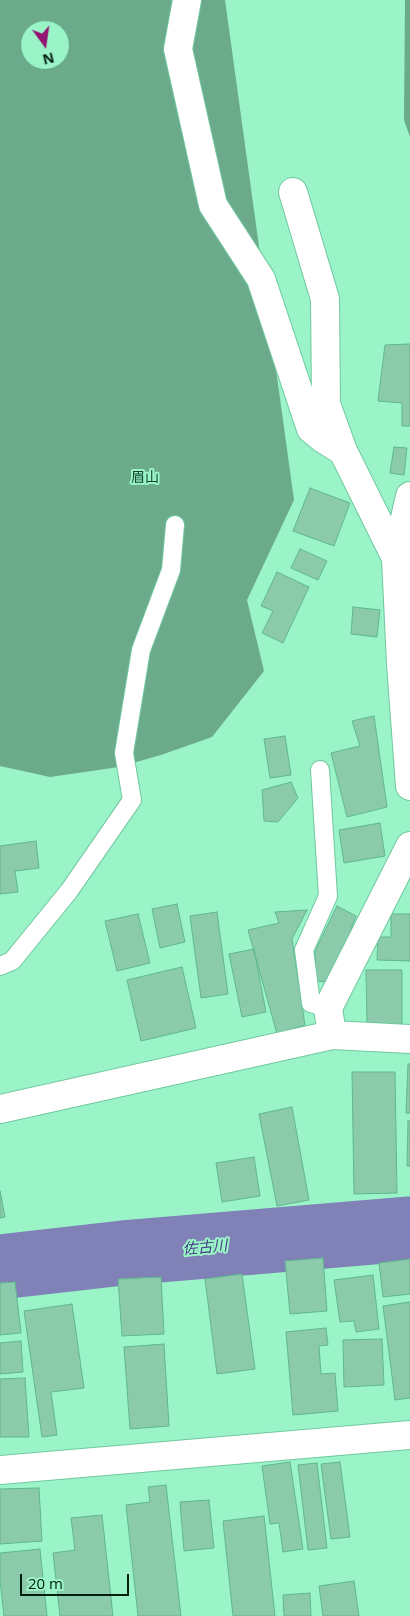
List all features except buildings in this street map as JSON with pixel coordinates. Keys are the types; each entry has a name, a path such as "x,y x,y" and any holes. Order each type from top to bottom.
{"street":[{"path":"187,0 178,49 214,205 261,279 311,428 322,438 343,451"},
{"path":"293,192 325,299 326,404 343,451 396,558"},
{"path":"410,496 396,558 401,664 410,786"},
{"path":"332,1035 328,1008 410,846"},
{"path":"0,1109 332,1035 410,1039"},
{"path":"0,1470 410,1435"}],"lane":[{"path":"0,966 12,961 69,891 132,800 124,752 141,650 171,570 175,525"},
{"path":"320,770 328,896 304,950 311,1003 328,1008"}],"green space":[{"name":"眉山","path":"0,0 225,0 294,500 247,600 264,671 212,737 119,767 50,777 0,766"},
{"path":"405,0 410,0 410,137 404,120"}],"waterway":[{"name":"佐古川","path":"0,1267 123,1253 410,1229"}]}
